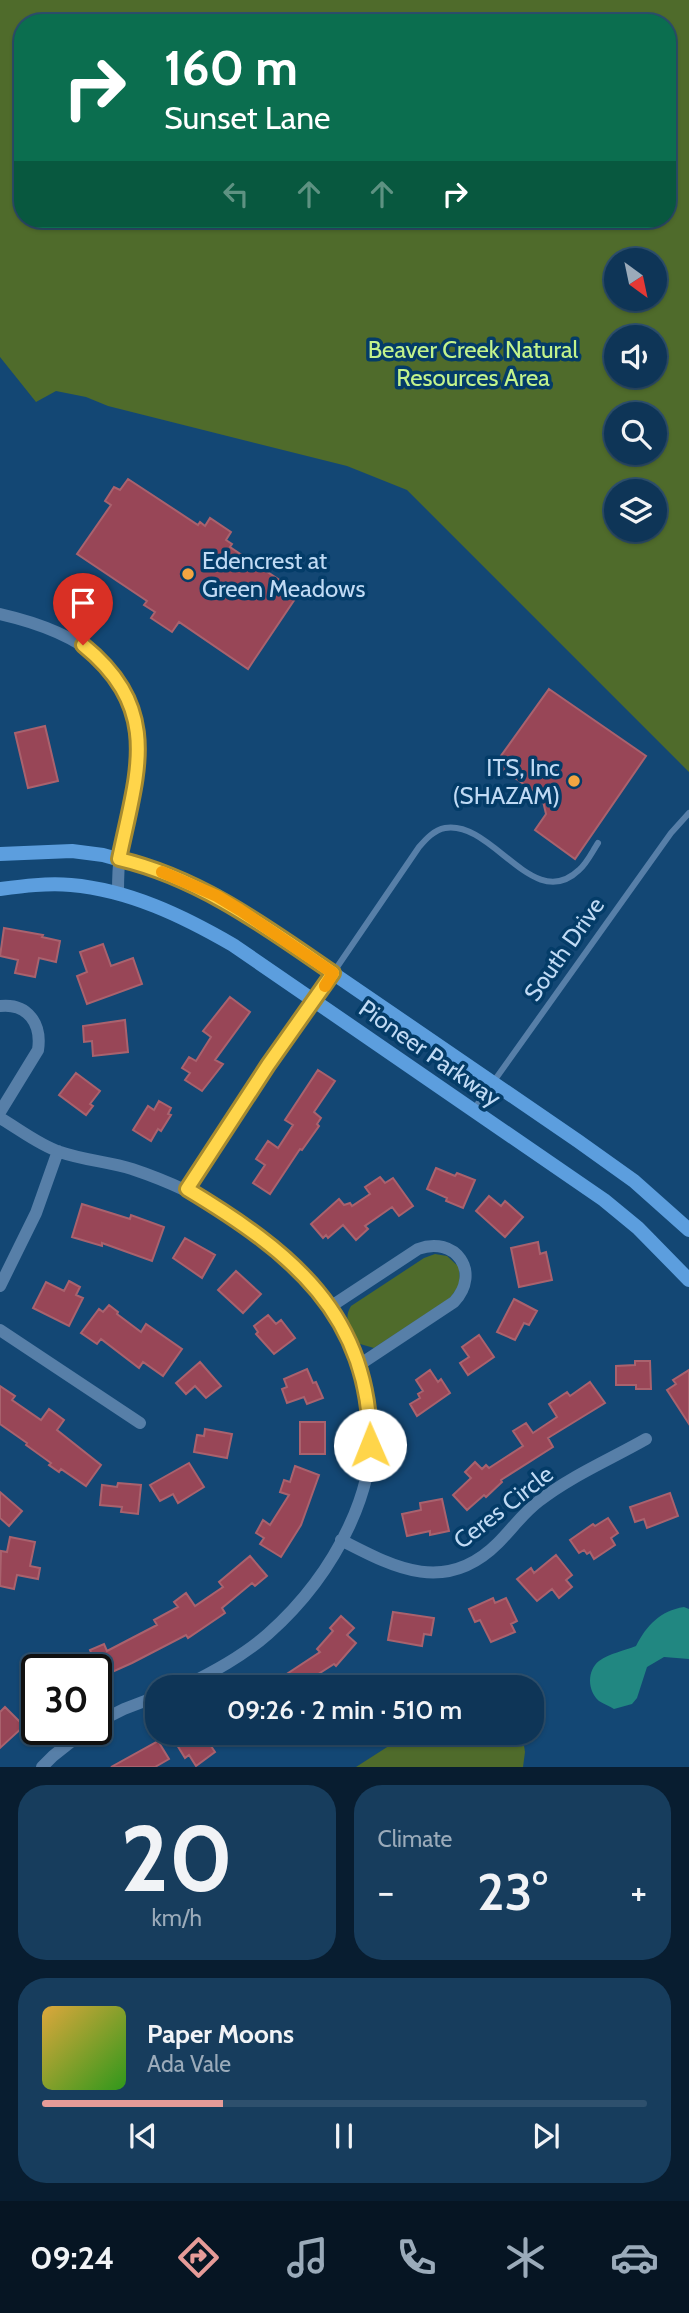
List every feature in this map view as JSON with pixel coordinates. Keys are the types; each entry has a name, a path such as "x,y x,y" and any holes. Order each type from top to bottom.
{"street":[{"path":"0,614 57,631 83,645 100,658 126,693 134,713 139,756 119,859 118,893"},
{"name":"Pioneer Parkway","path":"0,854 72,851 119,859 164,872 217,896 634,1181 689,1230"},
{"name":"Pioneer Parkway","path":"0,889 33,885 71,885 118,893 156,905 195,923 233,945 604,1200 638,1228 689,1280"},
{"path":"187,1189 268,1065 333,973"},
{"path":"0,1006 25,1010 33,1018 40,1040 38,1050 0,1112"},
{"path":"0,1118 58,1151 131,1169 187,1189 233,1217 298,1268 330,1307 345,1332 359,1365 368,1396 370,1445 366,1477 341,1540 313,1586 267,1635 240,1656 205,1675"},
{"path":"0,1286 36,1213 58,1151"},
{"path":"330,1307 427,1245 441,1245 459,1257 465,1269 466,1282 454,1302 359,1365"},
{"path":"0,1330 140,1423"},
{"name":"Ceres Circle","path":"341,1540 401,1569 437,1573 455,1569 486,1554 539,1501 646,1439"},
{"path":"112,1715 145,1701"},
{"path":"42,1767 68,1745"}],"lane":[{"name":"South Drive","path":"473,1110 671,833 689,813"},
{"path":"333,973 419,847 432,833 445,828 462,829 475,834 537,879 551,883 565,879 579,870 598,844"}],"green space":[{"name":"Beaver Creek Natural Resources Area","path":"0,0 689,0 689,772 407,490 347,466 56,391 36,402 0,357"},
{"path":"435,1254 447,1256 459,1267 460,1284 450,1298 374,1348 360,1344 348,1321 351,1306 424,1258"},
{"path":"390,1745 524,1745 525,1752 523,1767 356,1767"}],"shaded area":[{"path":"684,1607 689,1609 689,1659 664,1657 647,1667 637,1698 632,1704 614,1709 599,1701 592,1692 590,1681 595,1665 608,1656 636,1646 655,1620"}],"building":[{"name":"Edencrest at Green Meadows","path":"128,479 198,525 200,522 205,526 210,518 231,532 226,540 232,544 230,547 299,593 248,669 179,622 172,632 151,618 155,612 144,605 147,601 77,554 111,505 105,501 114,487 120,490"},
{"name":"ITS, Inc (SHAZAM)","path":"549,689 646,756 575,859 535,830 546,814 542,797 495,764"},
{"path":"45,726 58,781 28,788 15,733"},
{"path":"4,928 60,941 56,962 39,958 35,977 15,973 18,960 0,956"},
{"path":"103,944 111,966 133,958 142,984 87,1004 77,976 87,972 80,952"},
{"path":"230,997 250,1012 215,1060 223,1064 202,1091 185,1080 190,1073 182,1068 189,1057 196,1061 211,1037 203,1031"},
{"path":"125,1020 128,1052 93,1056 92,1041 84,1042 83,1026"},
{"path":"318,1070 335,1081 314,1112 321,1118 317,1124 319,1126 270,1194 253,1183 265,1165 256,1159 268,1141 278,1148 293,1125 285,1120"},
{"path":"76,1073 100,1091 86,1115 59,1095"},
{"path":"159,1101 171,1108 168,1114 171,1115 151,1141 133,1130 148,1106 154,1110"},
{"path":"436,1168 475,1180 463,1208 427,1189"},
{"path":"380,1177 385,1183 393,1178 413,1206 399,1216 392,1207 365,1226 368,1229 356,1240 343,1225 328,1238 326,1235 323,1238 311,1224 339,1199 344,1205 350,1203 352,1206 370,1194 365,1187"},
{"path":"489,1196 501,1206 505,1201 523,1217 505,1237 476,1211"},
{"path":"82,1204 130,1219 131,1215 164,1227 152,1261 102,1243 102,1246 72,1237"},
{"path":"185,1238 215,1255 202,1278 173,1258"},
{"path":"538,1242 540,1254 546,1252 552,1280 519,1287 511,1248"},
{"path":"236,1271 261,1294 243,1313 218,1290"},
{"path":"69,1281 80,1287 76,1295 83,1298 69,1326 33,1308 46,1282 64,1291"},
{"path":"514,1299 537,1311 529,1325 524,1323 515,1340 497,1332"},
{"path":"109,1305 141,1332 146,1324 182,1349 163,1376 143,1362 139,1368 101,1339 97,1344 81,1333 99,1309 103,1312"},
{"path":"268,1315 276,1324 281,1320 295,1338 274,1354 256,1334 258,1332 254,1326"},
{"path":"479,1335 494,1357 468,1375 460,1363 469,1357 462,1347"},
{"path":"635,1361 650,1361 651,1389 636,1389 636,1385 616,1385 616,1366 635,1365"},
{"path":"200,1362 221,1386 206,1398 195,1386 186,1394 176,1383"},
{"path":"307,1369 323,1398 307,1404 304,1397 287,1403 282,1389 287,1387 284,1379"},
{"path":"430,1370 438,1382 441,1379 450,1393 417,1416 410,1404 420,1398 418,1394 423,1391 416,1380"},
{"path":"689,1370 689,1424 667,1390 676,1384 673,1380"},
{"path":"590,1382 605,1403 548,1438 553,1447 501,1480 486,1497 484,1495 467,1510 453,1495 471,1478 465,1472 475,1462 482,1469 486,1465 489,1468 523,1446 513,1431 526,1423 533,1433 557,1417 549,1404 567,1392 570,1396"},
{"path":"0,1386 15,1396 12,1400 41,1420 49,1409 64,1420 57,1430 101,1465 86,1486 61,1469 59,1472 49,1465 51,1463 0,1424"},
{"path":"300,1422 325,1422 325,1454 300,1454"},
{"path":"205,1429 232,1434 227,1458 194,1452 197,1435 204,1436"},
{"path":"189,1463 204,1487 178,1503 173,1494 160,1501 150,1485"},
{"path":"295,1466 319,1475 301,1525 281,1557 260,1544 264,1538 256,1533 263,1520 270,1525 289,1495 280,1492 284,1480 290,1482"},
{"path":"118,1483 141,1485 138,1514 121,1512 122,1507 100,1505 102,1485 117,1487"},
{"path":"0,1492 22,1511 9,1526 0,1518"},
{"path":"670,1493 678,1516 647,1528 644,1519 635,1522 630,1507"},
{"path":"442,1499 449,1531 430,1535 430,1531 407,1536 402,1514 421,1510 420,1503"},
{"path":"608,1518 618,1533 611,1538 615,1545 594,1559 590,1552 587,1554 584,1550 579,1553 570,1540 593,1524 595,1526"},
{"path":"10,1537 35,1542 30,1566 40,1568 38,1579 17,1575 14,1589 0,1586 1,1551 7,1552"},
{"path":"556,1555 572,1575 566,1580 572,1587 559,1598 552,1589 537,1601 517,1579 531,1568 534,1573"},
{"path":"250,1556 267,1576 255,1586 252,1583 222,1608 225,1613 188,1638 186,1635 112,1672 112,1654 92,1654 90,1650 104,1644 107,1651 157,1625 154,1620 178,1607 174,1602 186,1593 195,1606 223,1587 219,1582"},
{"path":"493,1598 495,1603 506,1598 517,1621 511,1624 515,1632 491,1642 480,1620 475,1622 469,1609"},
{"path":"393,1612 434,1618 431,1635 424,1634 422,1646 388,1640"},
{"path":"341,1616 354,1628 347,1635 356,1643 336,1666 334,1664 317,1675 285,1675 320,1652 317,1649 333,1631 330,1628"},
{"path":"5,1707 21,1723 21,1729 0,1748 0,1712"},
{"path":"151,1745 160,1745 169,1759 155,1767 111,1767"},
{"path":"177,1745 212,1745 215,1752 196,1766 189,1755 185,1758"}],"slow traffic":[{"path":"162,872 217,896 333,973 325,986"}],"place":[{"name":"Edencrest at Green Meadows","path":"188,574"},
{"name":"ITS, Inc (SHAZAM)","path":"574,781"}],"route":[{"path":"83,645 100,658 126,693 134,713 138,735 137,778 119,859 164,872 217,896 333,973 268,1065 187,1189 233,1217 278,1251 298,1268 330,1307 345,1332 368,1396 370,1445"}]}
